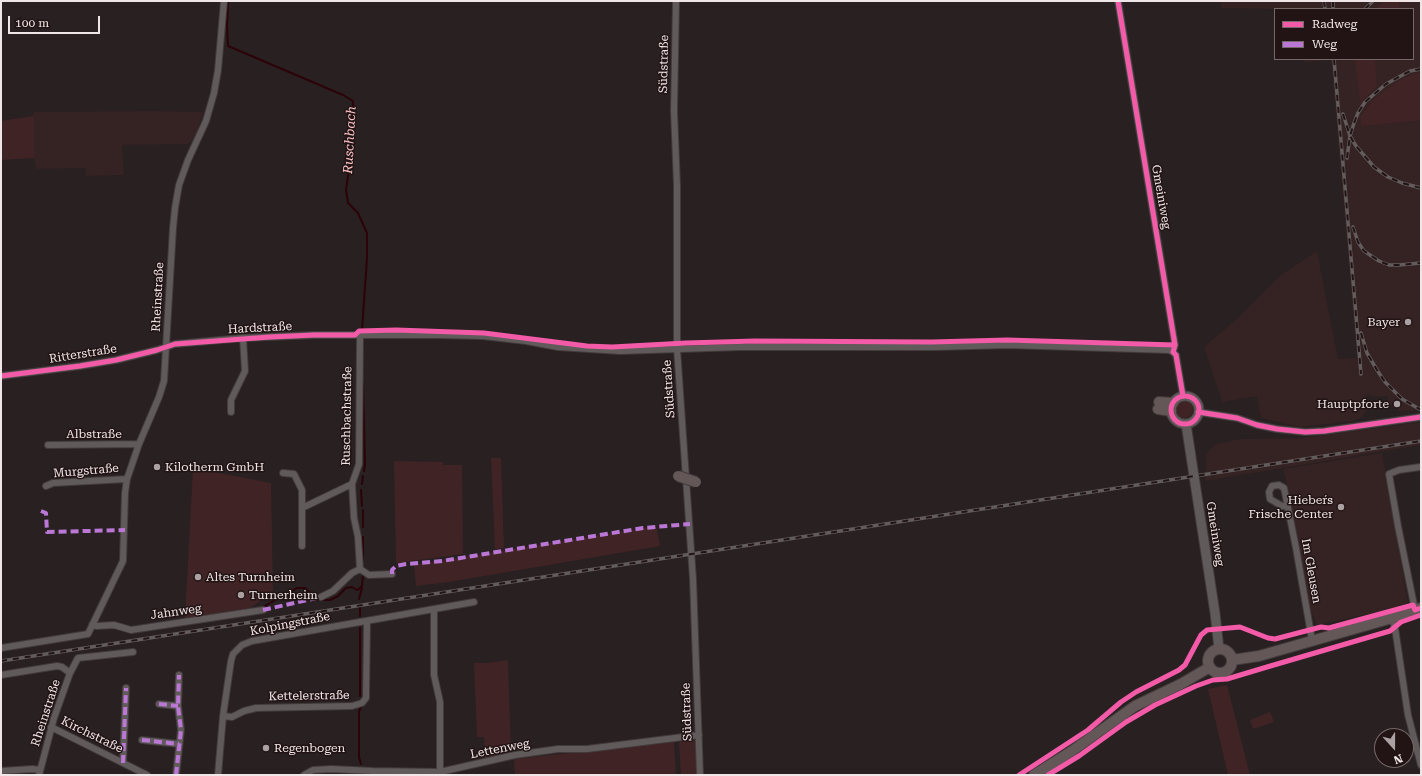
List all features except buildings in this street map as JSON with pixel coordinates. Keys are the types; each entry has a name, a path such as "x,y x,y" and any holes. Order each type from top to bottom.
{"main road":[{"path":"1158,406 1172,407"},
{"path":"678,476 696,482"},
{"path":"1232,660 1259,656 1392,618 1418,609"},
{"path":"1219,649 1226,650 1231,656 1232,660 1231,667 1226,672 1222,673 1215,672 1210,667 1208,661 1209,656 1213,651 1219,649"},
{"path":"1034,775 1072,751 1135,706 1181,684 1210,667"}],"street":[{"name":"Rheinstraße","path":"1,648 88,634 123,561 125,494 127,479 164,381 173,228 179,185 188,160 206,121 214,93 218,70 224,1"},
{"name":"Südstraße","path":"676,1 674,111 677,186 677,349 693,579 700,775"},
{"name":"Gmeiniweg","path":"1118,1 1175,345 1173,352 1176,356 1183,396"},
{"name":"Hardstraße","path":"167,347 175,344 243,338 314,335 423,335 483,336 526,341 558,347 620,351 740,347 937,347 1008,345 1169,350 1173,352"},
{"name":"Ruschbachstraße","path":"360,335 360,464 352,484 360,569"},
{"path":"231,412 231,400 245,371 243,338"},
{"name":"Ritterstraße","path":"1,376 116,360 167,347"},
{"path":"1183,396 1194,399 1197,403 1198,412 1194,420 1186,424 1178,422 1174,419 1172,407 1176,399 1183,396"},
{"path":"1198,412 1237,418 1257,425 1277,429 1305,432 1324,431 1421,417"},
{"name":"Gmeiniweg","path":"1186,424 1215,613 1219,649"},
{"name":"Albstraße","path":"48,445 140,444"},
{"path":"1418,609 1398,526 1389,474 1399,470 1421,468"},
{"path":"283,473 294,474 302,490 302,546"},
{"name":"Murgstraße","path":"46,486 54,483 127,479"},
{"path":"302,508 352,484"},
{"name":"Im Gleusen","path":"1288,506 1312,640"},
{"path":"321,597 333,592 352,573 360,569 369,575 392,574"},
{"name":"Kolpingstraße","path":"218,775 223,716 231,661 236,651 242,645 252,641 474,602"},
{"path":"434,609 434,675 440,702 440,773"},
{"name":"Jahnweg","path":"92,625 114,625 131,630 263,610"},
{"path":"1392,618 1395,628 1408,715 1421,765"},
{"name":"Kettelerstraße","path":"223,716 232,717 244,710 256,708 352,706 362,703 366,698 367,621"},
{"name":"Rheinstraße","path":"39,773 51,728 70,673 78,658 133,652"},
{"path":"1,675 57,666 62,667 70,673"},
{"path":"176,775 181,730 178,706 179,675"},
{"name":"Kirchstraße","path":"124,762 126,688"},
{"path":"159,704 178,706"},
{"name":"Kirchstraße","path":"51,728 124,762 147,775"},
{"name":"Lettenweg","path":"304,774 313,770 331,769 440,773 515,756 699,735"},
{"path":"142,740 179,744"},
{"path":"1,771 32,769 39,773"}],"shaded area":[{"path":"1221,1 1421,1 1421,410 1399,411 1388,403 1388,396 1372,397 1367,394 1366,411 1361,418 1353,421 1301,427 1261,418 1257,396 1222,402 1204,347 1238,318 1281,275 1317,251 1338,359 1357,358 1331,60 1414,60 1414,8 1221,8"},
{"path":"1385,1 1399,1 1400,8 1376,8"},
{"path":"1304,60 1331,60 1305,62"},
{"path":"1355,60 1375,60 1377,86 1360,103"},
{"path":"1417,73 1421,73 1421,120 1361,126 1361,116 1374,99 1400,80"},
{"path":"33,112 203,112 198,131 193,141 187,144 122,145 124,175 85,176 86,168 36,169 34,158"},
{"path":"34,116 34,158 1,160 1,121"},
{"path":"1180,400 1188,400 1193,405 1191,416 1188,418 1180,418 1175,413 1175,405"},
{"path":"1421,422 1421,445 1205,481 1206,455 1216,444 1240,439 1304,438"},
{"path":"1382,453 1408,603 1388,610 1317,625 1311,611 1289,492 1283,469"},
{"path":"491,458 501,458 504,548 495,549"},
{"path":"394,461 443,462 443,465 462,465 463,554 396,563"},
{"path":"193,468 271,483 273,592 250,608 185,618"},
{"path":"656,526 660,546 449,582 416,586 414,565"},
{"path":"508,660 511,753 485,759 484,737 477,737 474,663 488,663"},
{"path":"1227,685 1250,775 1228,775 1208,689"},
{"path":"1270,712 1274,722 1253,729 1250,720"},
{"path":"692,739 696,742 697,775 681,775 679,743 683,740"},
{"path":"674,742 676,775 515,775 514,759"}],"waterway":[{"name":"Ruschbach","path":"228,1 228,46 343,95 353,101 352,149 346,190 348,203 358,213 367,233 367,258 362,330"},
{"name":"Ruschbach","path":"363,384 364,471"},
{"path":"362,484 363,476"},
{"path":"361,490 362,506"},
{"path":"363,510 363,527"},
{"path":"363,537 363,561"},
{"path":"319,600 330,600 338,596 346,588 352,587 357,590 359,589 362,586 363,575"},
{"path":"263,607 297,588 305,588 312,594"},
{"path":"359,599 362,588"},
{"path":"360,608 360,616"},
{"path":"360,628 360,696"},
{"path":"361,707 359,711 359,757 361,764"}],"railway":[{"path":"1324,1 1325,8"},
{"path":"1333,1 1333,8"},
{"path":"1366,8 1373,1"},
{"path":"1334,60 1361,374"},
{"path":"1347,158 1350,136 1354,123 1365,102 1386,84 1410,71 1421,69"},
{"path":"1343,114 1350,136 1356,146 1374,167 1388,177 1402,183 1421,188"},
{"path":"1353,227 1358,242 1364,251 1379,261 1389,265 1421,263"},
{"path":"1361,333 1367,353 1385,382 1402,399 1421,410"},
{"path":"1,661 1421,441"}],"marked path":[{"path":"41,511 46,513 47,532 125,530"},
{"path":"392,574 392,570 396,566 406,564 442,561 643,528 690,524"},
{"path":"263,610 321,597"},
{"path":"176,775 181,730 178,706 179,675"},
{"path":"123,763 126,688"},
{"path":"159,704 178,706"},
{"path":"142,740 179,744"}],"cycle path":[{"path":"1118,1 1175,345 1173,352 1176,355 1183,396"},
{"path":"1,376 116,360 175,344 270,337 355,335 359,331 396,330 484,333 587,346 612,347 755,341 931,342 1007,340 1175,345"},
{"path":"1185,396 1195,400 1199,410 1195,420 1185,424 1175,420 1171,410 1175,400 1185,396"},
{"path":"1198,412 1237,418 1257,425 1277,429 1305,432 1324,431 1421,417"},
{"path":"1019,775 1088,730 1121,702 1136,692 1179,670 1185,665 1201,635 1207,630 1240,627 1268,638 1275,639 1321,627 1329,628 1413,605 1415,610 1421,608"},
{"path":"1048,775 1079,756 1126,722 1155,705 1196,686 1213,680 1227,679 1390,631 1401,622 1421,615"}],"place":[{"name":"Bayer","path":"1408,322"},
{"name":"Hauptpforte","path":"1397,404"},
{"name":"Kilotherm GmbH","path":"157,467"},
{"name":"Hieber´s Frische Center","path":"1341,507"},
{"name":"Altes Turnheim","path":"198,577"},
{"name":"Turnerheim","path":"241,595"},
{"name":"Regenbogen","path":"266,748"}]}
